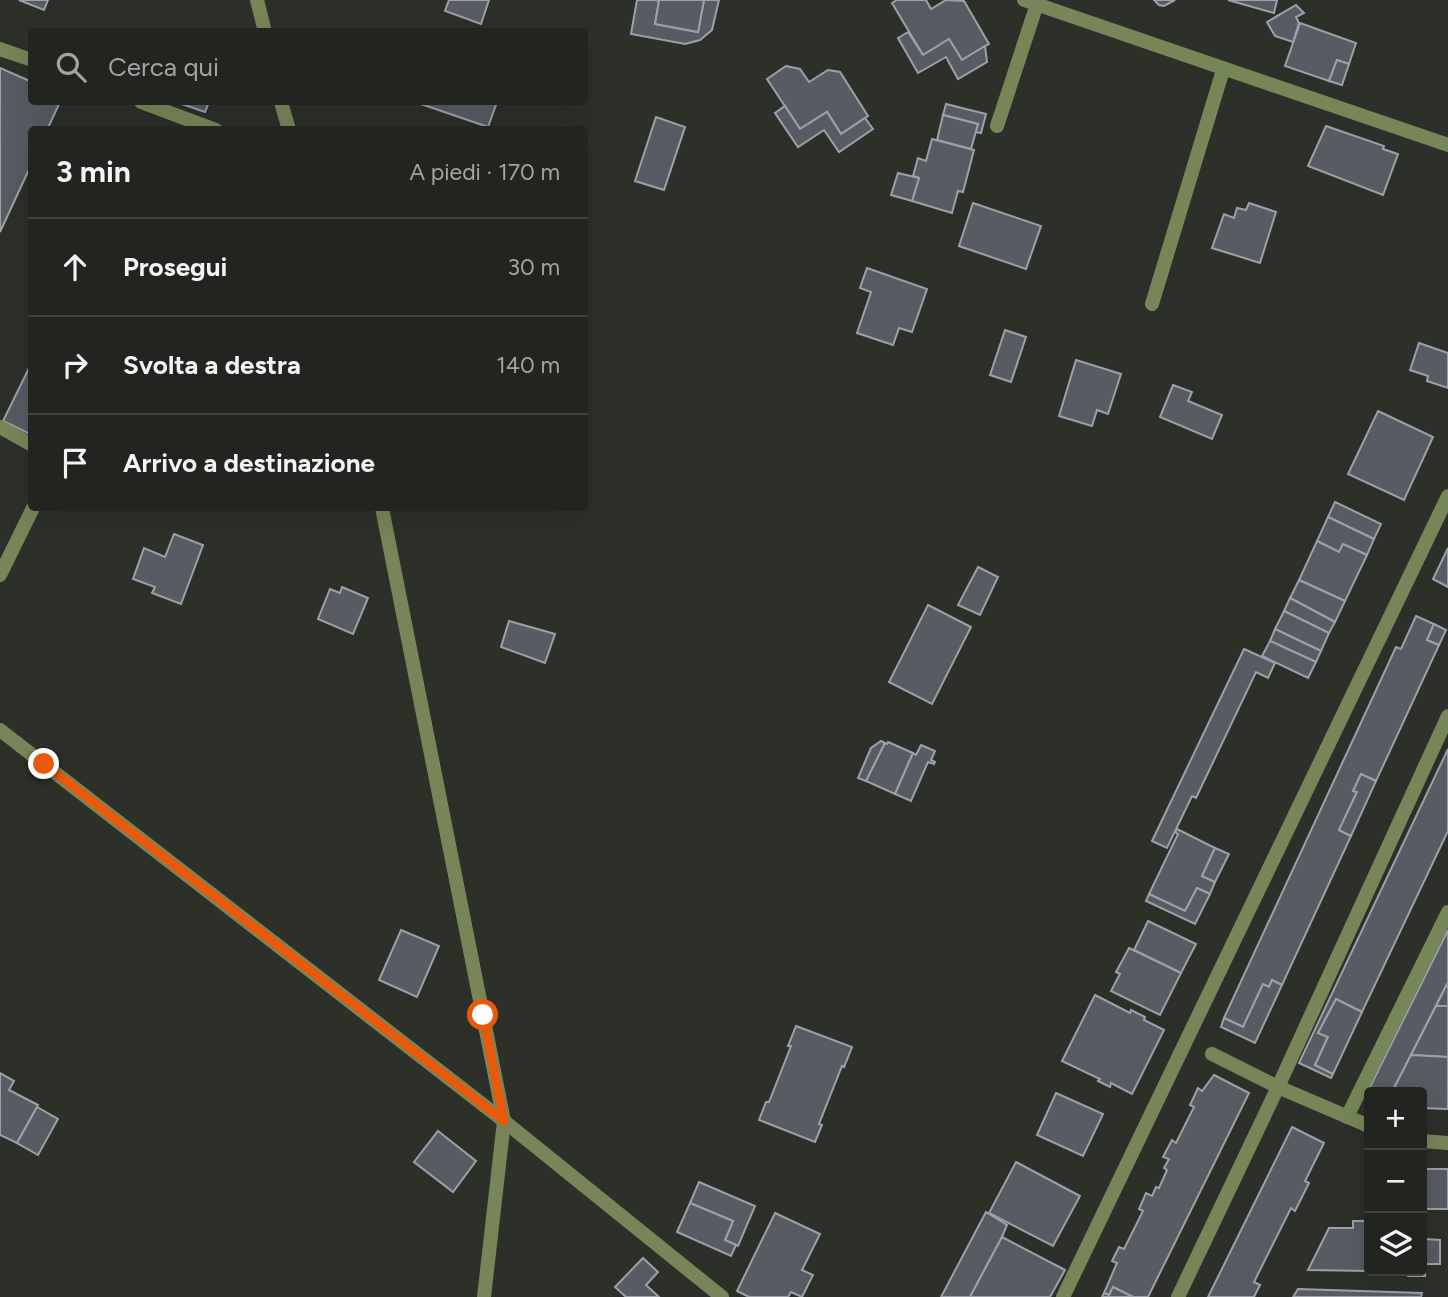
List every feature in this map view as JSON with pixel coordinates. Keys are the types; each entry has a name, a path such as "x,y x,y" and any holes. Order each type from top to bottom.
{"street":[{"path":"257,0 263,28"},
{"path":"997,127 1031,2 1448,145"},
{"path":"0,49 28,59"},
{"path":"1152,304 1223,69"},
{"path":"149,105 205,126"},
{"path":"283,105 288,126"},
{"path":"0,427 28,443"},
{"path":"1063,1297 1448,496"},
{"path":"0,575 32,511"},
{"path":"383,511 504,1121 484,1297"},
{"path":"1178,1297 1278,1087 1448,716"},
{"path":"0,730 504,1121 722,1297"},
{"path":"1347,1117 1448,912"},
{"path":"1212,1054 1278,1087 1364,1124"},
{"path":"1427,1141 1448,1143"}],"building":[{"path":"19,0 48,0 44,10"},
{"path":"449,0 489,0 481,24 445,11"},
{"path":"637,0 719,0 712,30 700,40 685,44 631,34"},
{"path":"656,0 704,0 698,32 655,24 659,1"},
{"path":"656,0 704,0 698,32 655,24 659,1"},
{"path":"897,0 926,0 931,9 946,0 964,1 989,44 962,60 949,39 923,55 892,3"},
{"path":"1154,0 1175,0 1164,6"},
{"path":"1228,0 1277,0 1274,13"},
{"path":"1296,5 1304,13 1296,17 1299,23 1293,42 1275,36 1267,22"},
{"path":"1300,23 1356,43 1349,64 1337,60 1329,81 1285,66"},
{"path":"908,32 923,55 949,39 962,60 985,46 987,62 958,79 946,57 918,73 898,38"},
{"path":"1337,60 1349,64 1342,85 1329,81"},
{"path":"786,66 800,69 809,82 828,70 840,72 868,116 841,134 827,112 800,129 767,79"},
{"path":"0,68 28,80 28,105 59,105 49,126 28,126 28,172 0,232"},
{"path":"946,104 986,114 981,133 975,132 978,124 943,115"},
{"path":"185,105 208,105 205,112"},
{"path":"424,105 496,105 488,126"},
{"path":"785,106 800,129 827,112 841,134 865,118 873,129 839,152 824,130 798,147 775,113"},
{"path":"943,115 978,124 971,149 937,140"},
{"path":"656,117 685,127 664,190 635,181"},
{"path":"1326,126 1384,146 1383,149 1398,154 1383,195 1308,166"},
{"path":"932,139 974,150 963,192 958,191 952,213 912,201 919,178 913,176 918,158 926,161"},
{"path":"898,173 919,178 912,201 891,195"},
{"path":"973,203 1041,226 1026,269 959,246"},
{"path":"1249,203 1276,212 1260,263 1212,248 1224,214 1234,218 1237,208 1246,210"},
{"path":"867,268 927,289 912,332 899,328 893,345 857,333 871,292 860,288"},
{"path":"1005,330 1026,337 1011,382 990,375"},
{"path":"1419,343 1448,353 1448,388 1427,381 1428,376 1410,370"},
{"path":"1076,360 1121,374 1108,414 1097,410 1092,426 1059,416"},
{"path":"28,370 28,433 3,421"},
{"path":"1173,385 1192,392 1188,401 1222,415 1212,439 1160,417"},
{"path":"1378,411 1433,437 1404,500 1348,474"},
{"path":"1335,502 1381,524 1374,539 1328,517"},
{"path":"1328,517 1374,539 1367,555 1343,544 1339,552 1317,541"},
{"path":"174,534 203,545 181,604 152,593 155,587 133,579 144,548 165,557"},
{"path":"1317,541 1339,552 1343,544 1367,555 1345,601 1299,580"},
{"path":"1448,548 1448,587 1433,579"},
{"path":"978,567 998,577 980,615 958,605"},
{"path":"1299,580 1345,601 1335,622 1290,598"},
{"path":"342,587 368,598 353,634 318,619 330,589 340,593"},
{"path":"1290,598 1335,622 1329,633 1284,611"},
{"path":"928,605 971,627 932,704 889,682"},
{"path":"1284,611 1329,633 1321,651 1275,629"},
{"path":"1416,616 1434,624 1427,640 1439,645 1376,781 1361,774 1353,791 1357,792 1339,830 1351,836 1282,985 1272,980 1269,987 1263,984 1243,1027 1224,1018 1396,647 1401,649"},
{"path":"509,621 555,634 545,663 501,647"},
{"path":"1434,624 1446,630 1439,645 1427,640"},
{"path":"1275,629 1321,651 1316,662 1270,641"},
{"path":"1270,641 1316,662 1308,678 1262,656"},
{"path":"1244,649 1275,663 1268,678 1256,672 1196,798 1192,796 1167,848 1152,841"},
{"path":"881,741 885,743 866,781 858,778 871,748"},
{"path":"885,743 913,753 895,794 866,781"},
{"path":"921,745 935,751 931,760 935,762 928,762 911,801 895,794 913,753 916,755"},
{"path":"1448,749 1448,831 1362,1012 1336,999 1318,1033 1328,1037 1315,1065 1333,1074 1331,1078 1299,1063"},
{"path":"1361,774 1376,781 1351,836 1339,830 1357,792 1353,791"},
{"path":"1177,829 1215,848 1202,876 1215,882 1210,894 1197,888 1185,911 1149,894 1178,834 1175,832"},
{"path":"1215,848 1229,854 1215,882 1202,876"},
{"path":"1197,888 1210,894 1195,924 1146,901 1149,894 1185,911"},
{"path":"1148,921 1196,944 1181,973 1134,950"},
{"path":"401,930 439,946 417,997 379,980"},
{"path":"1448,930 1448,982 1395,1087 1370,1087"},
{"path":"1129,948 1181,973 1160,1015 1111,991 1120,974 1116,972"},
{"path":"1272,980 1282,985 1255,1043 1221,1027 1224,1018 1243,1027 1263,984 1269,987"},
{"path":"1446,986 1448,1006 1436,1006"},
{"path":"1095,995 1130,1013 1131,1010 1145,1017 1144,1020 1164,1030 1132,1094 1111,1083 1110,1087 1098,1081 1100,1079 1062,1061"},
{"path":"1336,999 1362,1012 1333,1074 1315,1065 1328,1037 1318,1033"},
{"path":"1436,1006 1448,1006 1448,1057 1411,1055"},
{"path":"796,1026 852,1047 819,1124 822,1125 815,1142 759,1120 766,1102 769,1102"},
{"path":"1411,1055 1448,1057 1448,1109 1427,1108 1427,1087 1395,1087"},
{"path":"0,1073 14,1081 9,1090 38,1105 17,1143 0,1135"},
{"path":"1214,1075 1249,1093 1148,1297 1133,1297 1113,1287 1109,1295 1104,1293 1117,1263 1112,1261 1119,1247 1124,1249 1143,1211 1139,1209 1146,1193 1152,1196 1167,1170 1164,1168 1169,1159 1163,1157 1172,1140 1176,1143 1194,1107 1190,1105 1198,1088 1202,1091"},
{"path":"1056,1093 1103,1114 1083,1156 1037,1135"},
{"path":"37,1107 58,1119 38,1155 17,1143"},
{"path":"1292,1127 1324,1143 1305,1181 1309,1183 1295,1211 1291,1208 1254,1282 1260,1285 1254,1297 1208,1297"},
{"path":"438,1131 476,1161 453,1192 414,1162"},
{"path":"1016,1162 1080,1196 1053,1246 989,1213"},
{"path":"1427,1169 1448,1169 1448,1209 1427,1209"},
{"path":"699,1182 755,1206 738,1246 725,1240 733,1221 690,1203"},
{"path":"690,1203 733,1221 725,1240 736,1245 731,1256 677,1232"},
{"path":"986,1212 1007,1225 1002,1237 970,1297 941,1297"},
{"path":"775,1213 820,1234 802,1270 813,1275 802,1297 791,1292 788,1297 749,1297 737,1291"},
{"path":"1353,1221 1364,1221 1364,1271 1308,1270 1329,1228 1353,1228"},
{"path":"1002,1237 1065,1270 1050,1297 970,1297"},
{"path":"1427,1239 1440,1240 1440,1264 1427,1264"},
{"path":"643,1258 658,1272 646,1285 659,1297 626,1297 615,1287"},
{"path":"1113,1287 1133,1297 1102,1297 1104,1293 1109,1295"},
{"path":"1298,1289 1422,1293 1421,1297 1293,1297"}],"route":[{"path":"44,764 504,1121 483,1015"}]}
